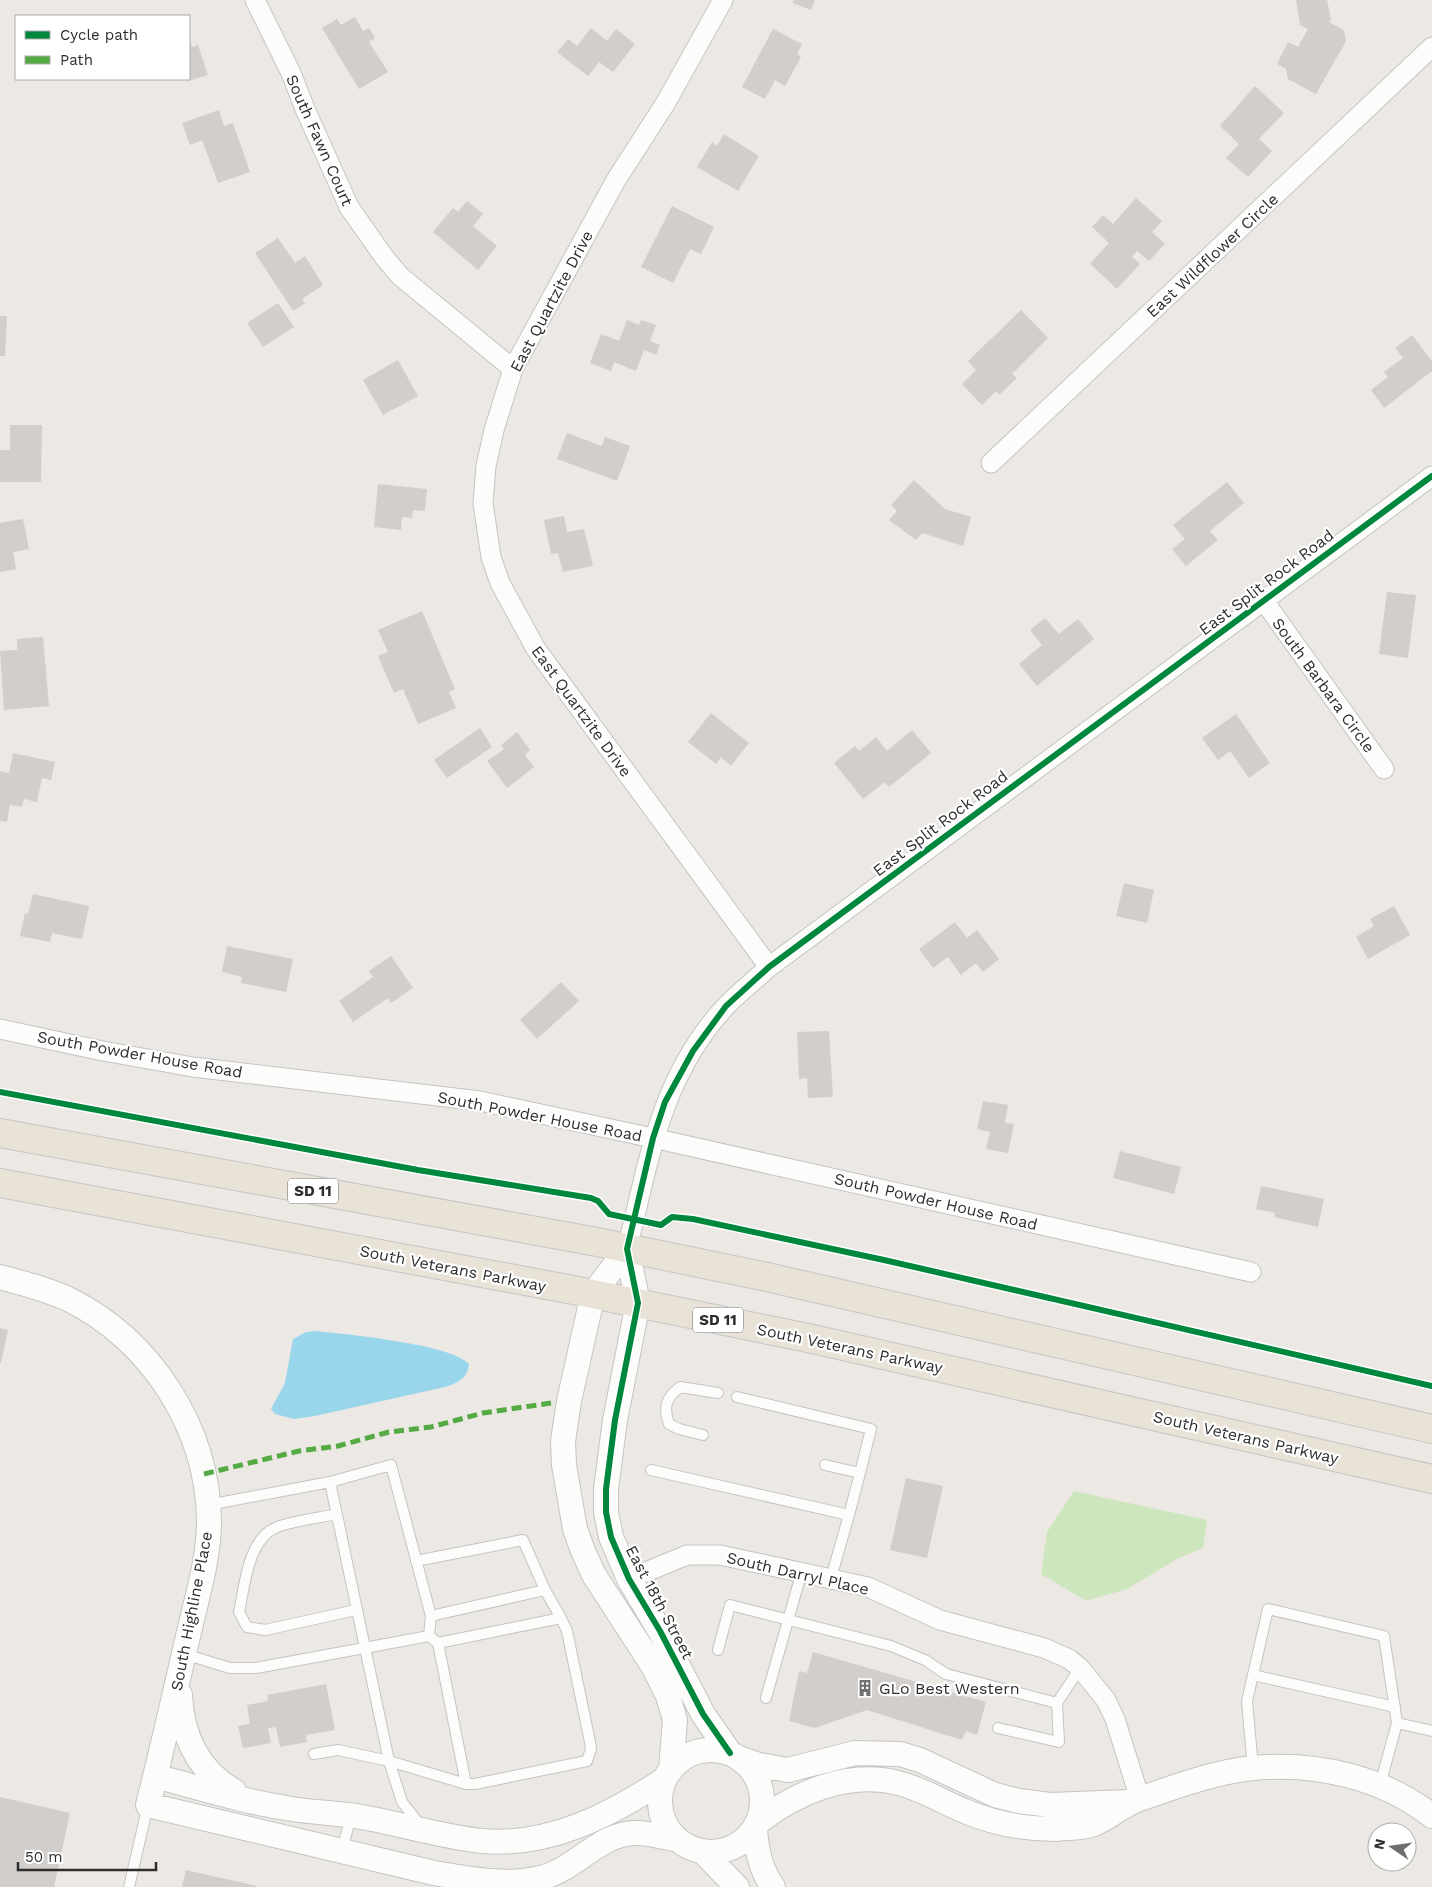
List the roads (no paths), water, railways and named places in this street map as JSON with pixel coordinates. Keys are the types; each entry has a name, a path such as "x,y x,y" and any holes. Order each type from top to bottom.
{"highway":[{"name":"SD 11","path":"0,1133 627,1249 917,1310 1432,1429"},
{"name":"South Veterans Parkway","path":"0,1183 638,1303 888,1355 1432,1480"}],"street":[{"name":"South Fawn Court","path":"255,0 291,73 304,109 349,207 384,257 400,276 513,369"},
{"name":"East Quartzite Drive","path":"723,0 665,104 616,180 513,369 494,430 486,466 483,503 491,557 500,583 536,649 769,967"},
{"name":"East Wildflower Circle","path":"991,463 1432,47"},
{"name":"East Split Rock Road","path":"638,1303 627,1249 653,1138 665,1102 692,1051 726,1006 769,967 1432,476"},
{"name":"South Barbara Circle","path":"1264,600 1384,769"},
{"name":"South Powder House Road","path":"0,1029 193,1067 480,1101 1251,1272"},
{"path":"627,1249 593,1294 566,1423 564,1465 567,1493 575,1529 594,1575 653,1666 668,1696 675,1720 668,1774 661,1792 661,1807 665,1823 678,1840"},
{"name":"South Highline Place","path":"0,1277 45,1290 68,1300 118,1331 138,1351 171,1393 183,1416 204,1474 209,1521 206,1553 148,1805"},
{"name":"East 18th Street","path":"638,1303 615,1420 606,1489 606,1512 612,1537 629,1579 660,1631 702,1714 735,1756 757,1778 762,1794 762,1809 756,1825 760,1863 773,1887"},
{"name":"South Darryl Place","path":"629,1579 686,1555 703,1553 802,1571 868,1587 940,1620 1044,1648 1069,1659 1080,1668 1106,1700 1115,1719 1136,1801"},
{"path":"183,1658 180,1688 182,1719 193,1751 209,1774 224,1785 258,1803"},
{"path":"155,1776 258,1803 351,1815 483,1841 501,1841 556,1833 614,1810 668,1774 683,1759 697,1753 712,1750 759,1765 788,1770 855,1753 900,1754 920,1760 995,1795 1019,1801 1050,1805 1136,1801"},
{"path":"703,1852 717,1853 731,1849 743,1841 756,1825 776,1808 796,1796 849,1781 867,1780 897,1782 996,1822 1025,1827 1058,1829 1093,1824 1136,1801 1220,1775 1253,1768 1313,1768 1346,1774 1380,1785 1418,1804 1432,1816"},
{"path":"148,1805 434,1873 502,1882 525,1880 551,1874 576,1862 600,1844 632,1832 678,1840 703,1852 737,1887"}],"lane":[{"path":"703,1435 679,1429 669,1424 665,1412 666,1402 671,1394 680,1387 718,1393"},
{"path":"737,1397 871,1429 831,1578"},
{"path":"208,1505 330,1482 391,1465 430,1616 429,1636"},
{"path":"825,1465 860,1473"},
{"path":"652,1470 848,1515"},
{"path":"330,1482 389,1760 402,1802 425,1831"},
{"path":"337,1514 278,1526 262,1539 249,1564 239,1612 247,1627 265,1630 356,1610"},
{"path":"314,1754 338,1750 389,1760 466,1784 475,1784 588,1761 591,1749 590,1742 567,1631 545,1590 523,1540 416,1560"},
{"path":"766,1698 802,1571"},
{"path":"430,1616 545,1590"},
{"path":"718,1650 730,1605 891,1646 925,1660 946,1674 1057,1703"},
{"path":"1253,1768 1247,1702 1268,1609 1384,1636 1397,1723 1380,1785"},
{"path":"438,1643 561,1618"},
{"path":"183,1658 230,1668 256,1668 429,1636 438,1643 466,1784"},
{"path":"998,1728 1060,1742 1057,1703 1080,1668"},
{"path":"1253,1675 1395,1707"},
{"path":"1397,1723 1432,1731"},
{"path":"129,1887 148,1805"},
{"path":"342,1851 351,1815"}],"water":[{"path":"315,1331 372,1337 442,1351 458,1357 469,1364 467,1373 454,1384 445,1387 315,1416 294,1419 275,1414 271,1409 285,1383 293,1339 306,1332"}],"place":[{"name":"GLo Best Western","path":"865,1688"}]}
